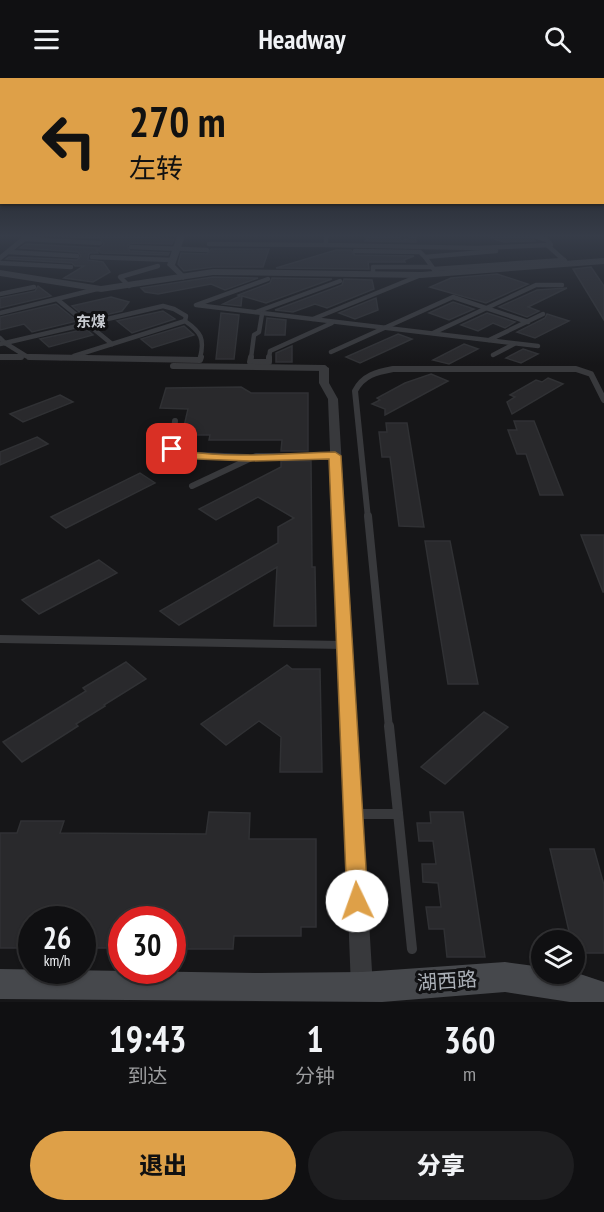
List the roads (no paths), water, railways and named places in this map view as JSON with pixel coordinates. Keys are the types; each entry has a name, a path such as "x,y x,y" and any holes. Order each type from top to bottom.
{"main road":[{"name":"湖西路","path":"0,984 260,989 362,988 505,977 569,986 604,998"}],"street":[{"path":"37,279 97,289 170,279"},
{"path":"324,368 324,383 333,399 362,988"}],"lane":[{"path":"122,279 129,286"},
{"path":"268,279 196,305 537,346"},
{"path":"311,320 412,279"},
{"path":"254,313 340,280"},
{"path":"431,334 536,285 562,285"},
{"path":"0,294 34,287"},
{"path":"0,313 97,289"},
{"path":"331,352 453,297 528,322"},
{"path":"58,300 112,344"},
{"path":"3,344 163,305 171,306 181,312 186,316 185,321"},
{"path":"262,314 259,332 254,335 250,362 269,362 270,351 334,323"},
{"path":"489,340 543,314"},
{"path":"66,358 185,321"},
{"path":"0,357 200,360 204,336 185,321"},
{"path":"0,338 3,344 23,357"},
{"path":"493,355 515,343"},
{"path":"173,366 324,368"},
{"path":"412,949 355,391 358,383 371,375 393,369 576,369 591,374 604,400"},
{"path":"175,421 172,449 178,454 250,457 335,456"},
{"path":"192,486 250,457"},
{"path":"0,639 344,645"},
{"path":"353,814 398,814"}],"district":[{"name":"东煤","path":"91,322"}]}
